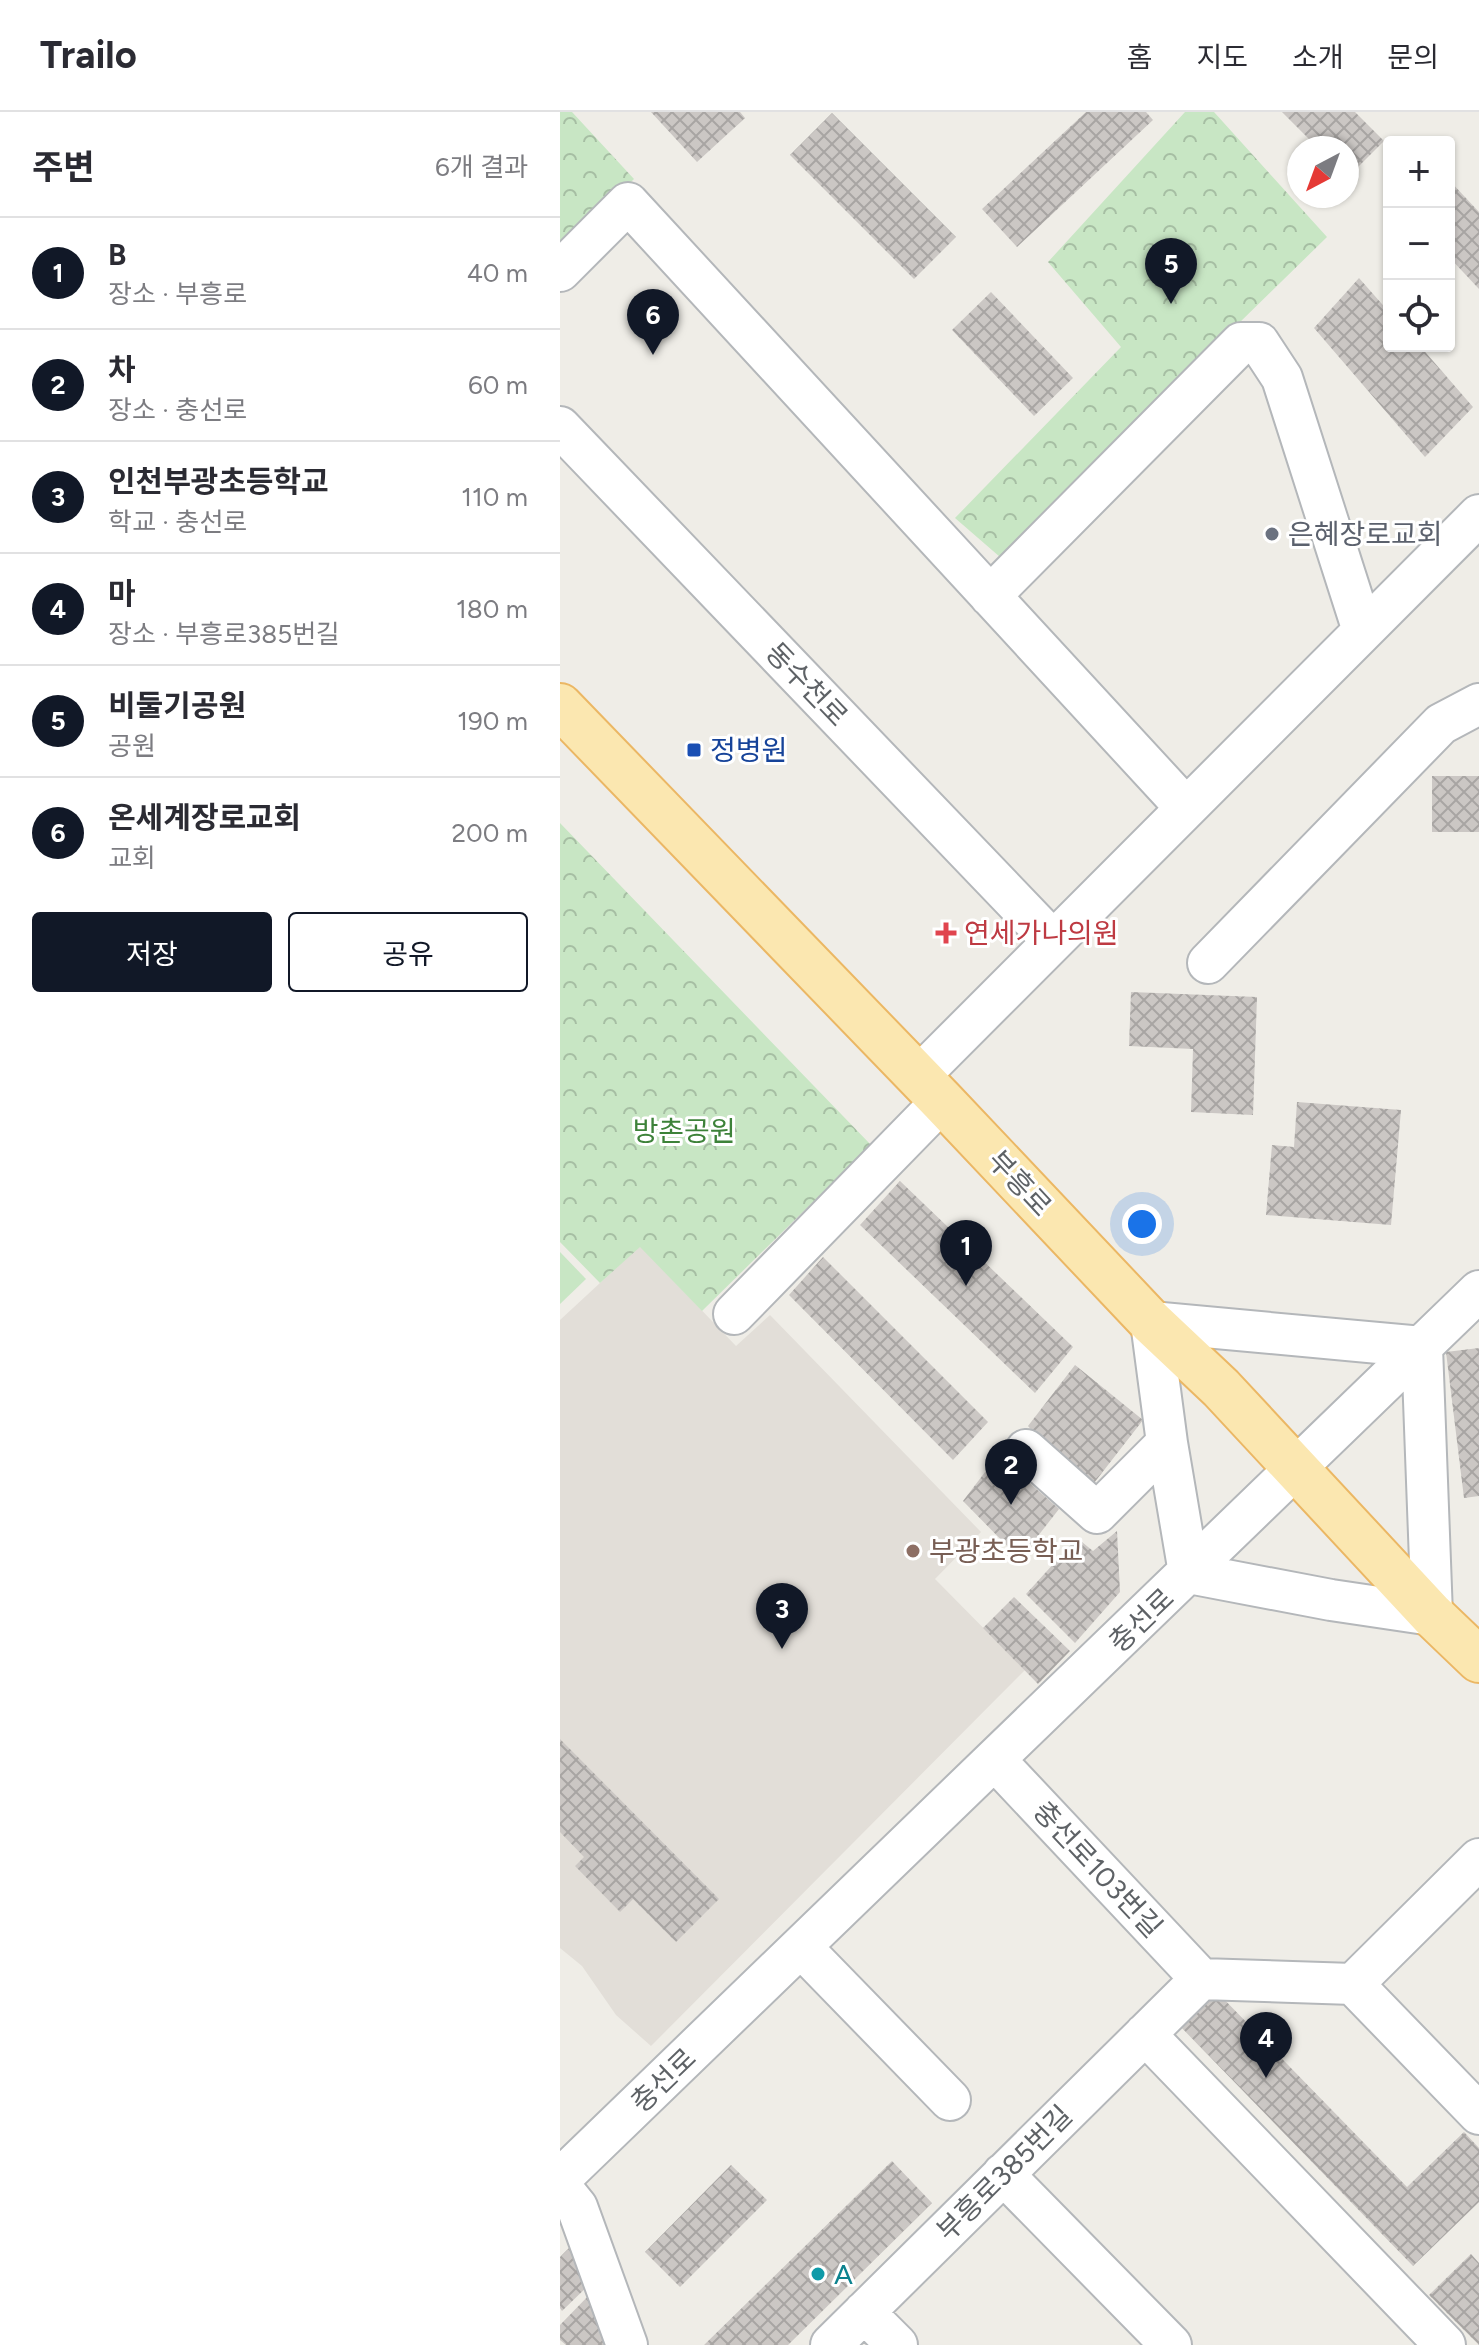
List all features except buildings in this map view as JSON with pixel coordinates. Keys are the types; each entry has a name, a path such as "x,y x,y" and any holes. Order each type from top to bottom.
{"main road":[{"name":"부흥로","path":"560,706 930,1088 1151,1322 1221,1388 1432,1615 1479,1660"}],"street":[{"path":"560,271 628,203 1186,808"},
{"path":"990,596 1241,343 1259,343 1282,378 1363,631"},
{"name":"동수천로","path":"560,427 1053,941"},
{"path":"734,1314 1053,941 1479,515"},
{"path":"1208,963 1460,726 1479,704"},
{"name":"충선로","path":"560,2179 1479,1291"},
{"path":"1151,1322 1422,1347 1432,1615 1331,1600 1189,1573 1151,1322"},
{"path":"1026,1450 1097,1513 1167,1443"},
{"name":"충선로103번길","path":"995,1760 1201,1979"},
{"path":"1353,1984 1479,1859"},
{"path":"801,1947 950,2100"},
{"path":"1201,1979 1353,1984 1479,2114"},
{"name":"부흥로385번길","path":"831,2345 1201,1979"},
{"path":"1145,2034 1445,2345"},
{"path":"1003,2174 1171,2345"},
{"path":"560,2186 577,2207 627,2345"},
{"path":"864,2312 897,2345"}],"shaded area":[{"path":"640,1246 736,1346 770,1315 981,1532 935,1579 1025,1670 651,2046 616,2015 582,1966 560,1948 560,1320"}],"green space":[{"path":"560,112 572,112 634,179 560,252"},
{"path":"1185,112 1214,112 1287,193 1287,208 1301,208 1327,237 1000,557 955,518 1121,347 1048,262"},
{"name":"방촌공원","path":"560,823 871,1145 702,1311 640,1247 600,1283 560,1242"},
{"path":"560,1252 586,1279 560,1304"}],"place":[{"name":"비둘기공원","path":"1171,304"},
{"name":"온세계장로교회","path":"653,355"},
{"name":"은혜장로교회","path":"1272,534"},
{"name":"정병원","path":"694,750"},
{"name":"연세가나의원","path":"946,933"},
{"name":"B","path":"966,1286"},
{"name":"차","path":"1011,1505"},
{"name":"부광초등학교","path":"913,1551"},
{"name":"인천부광초등학교","path":"782,1649"},
{"name":"마","path":"1266,2078"},
{"name":"A","path":"818,2274"}]}
